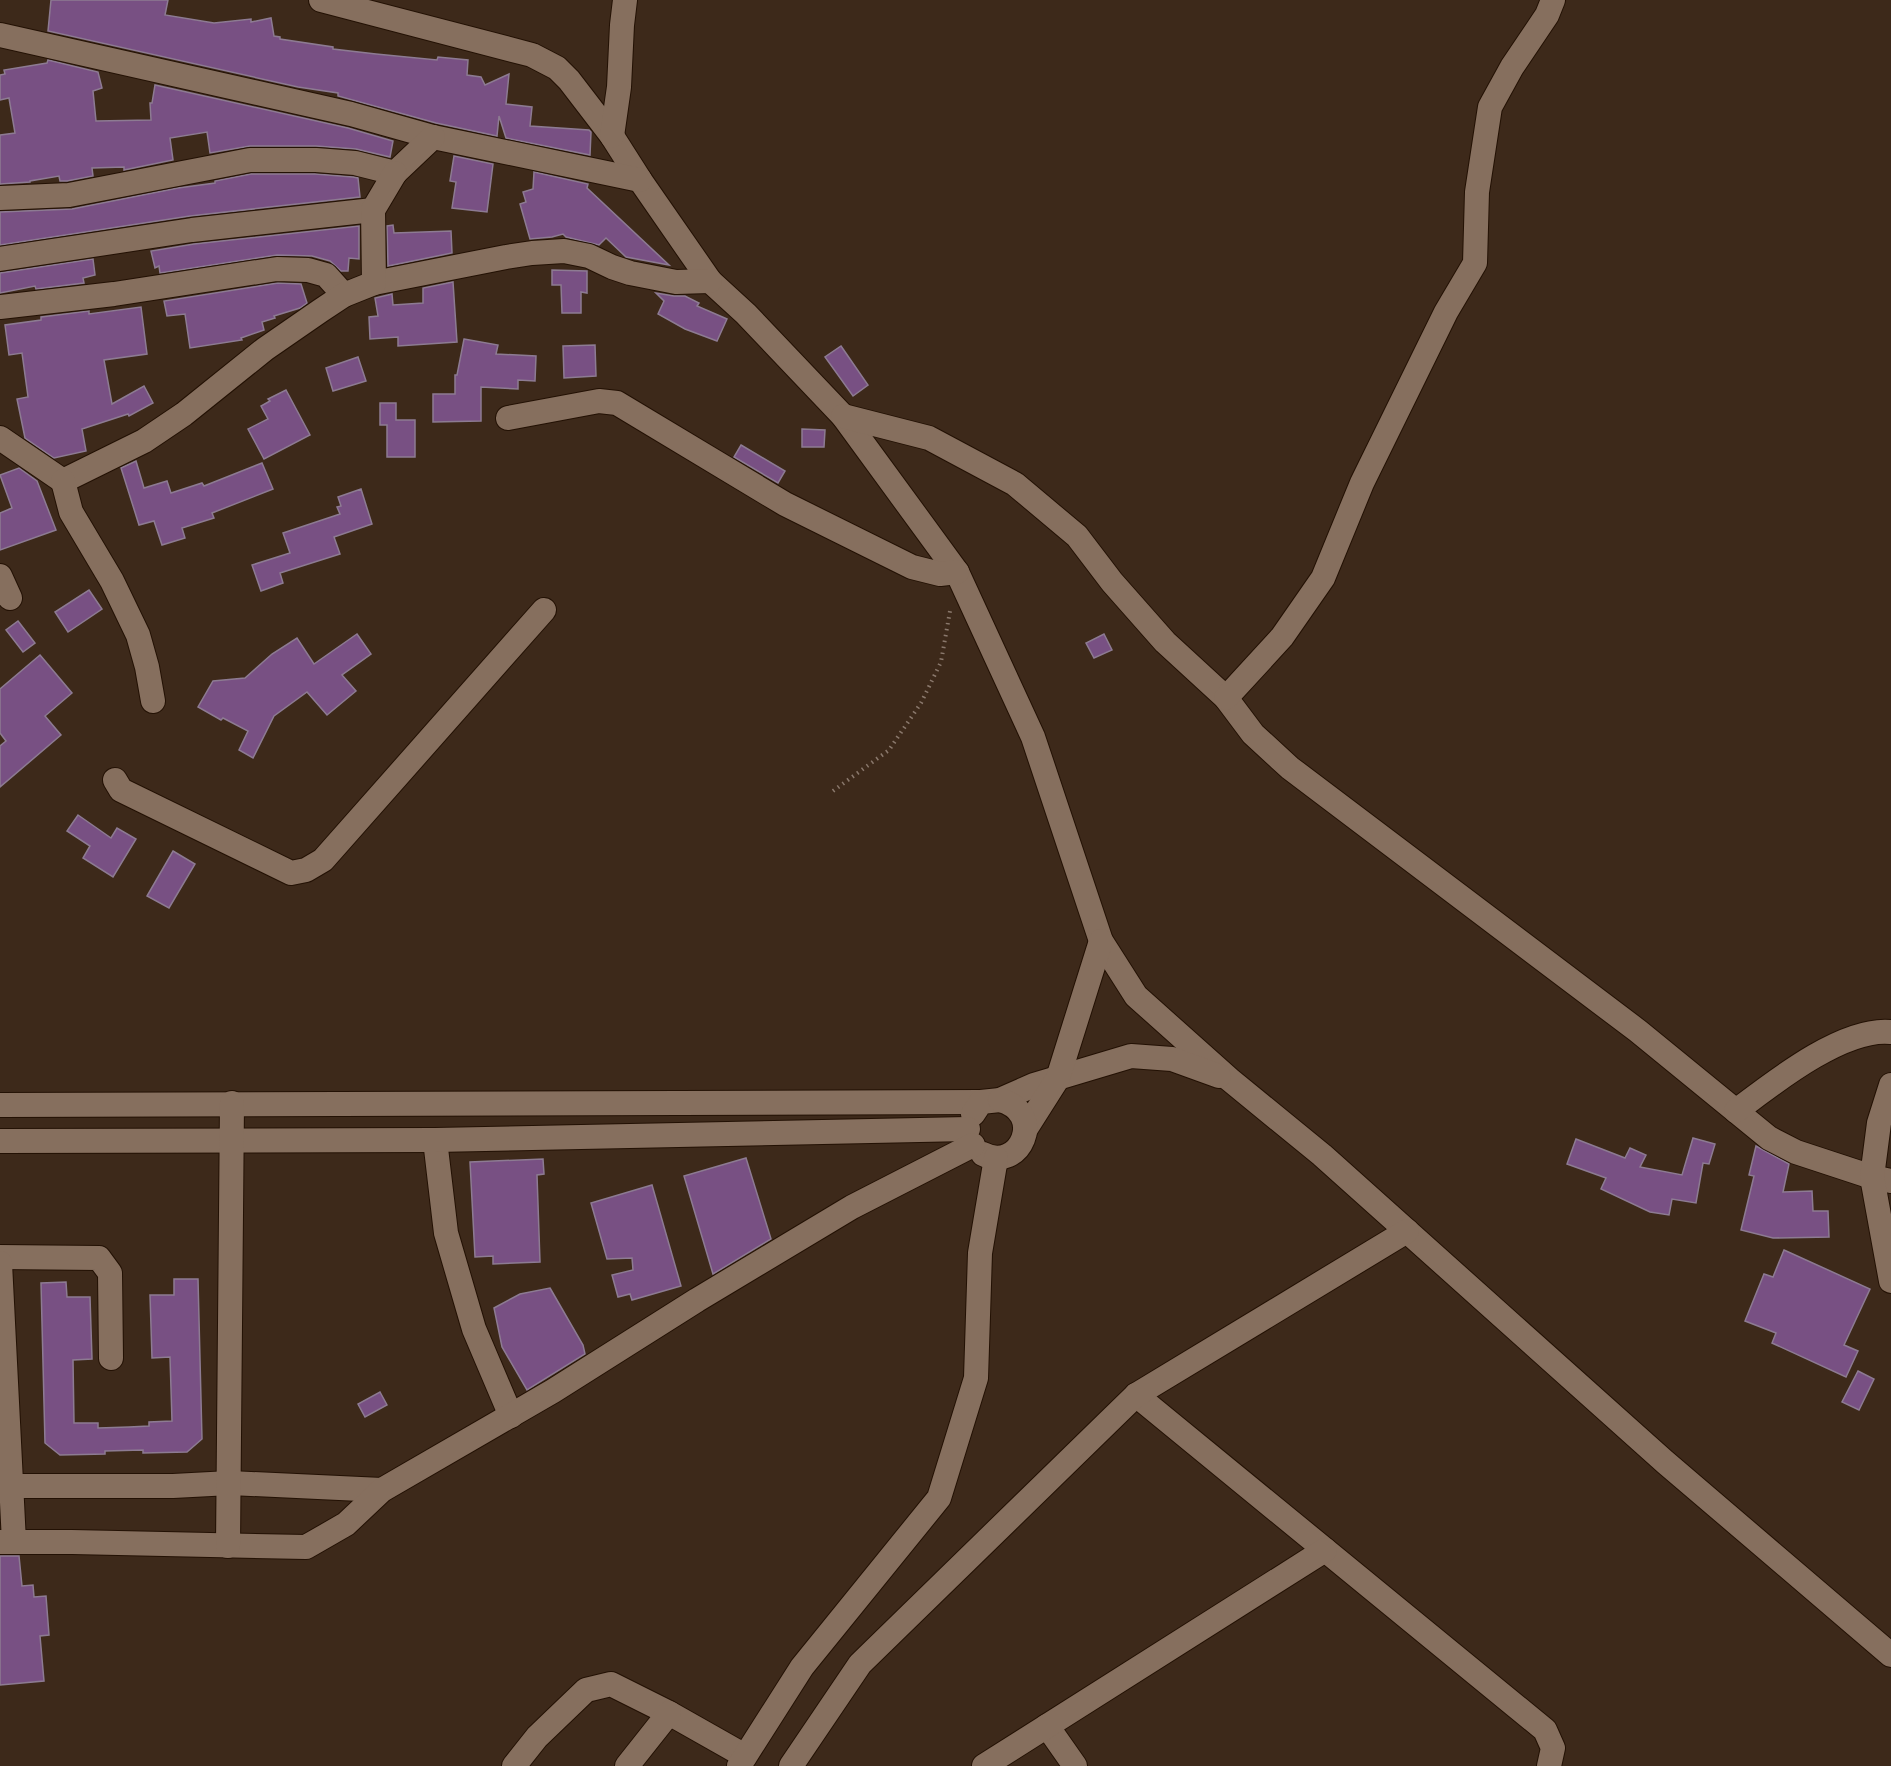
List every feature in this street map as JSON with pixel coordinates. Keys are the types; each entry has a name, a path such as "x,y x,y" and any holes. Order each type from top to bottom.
{"street":[{"path":"321,0 532,55 557,68 569,80 612,136 710,281 746,314 843,416 951,574 1033,736 1101,941 1136,996 1229,1079 1322,1155 1665,1462 1891,1654"},
{"path":"612,136 619,87 624,0"},
{"path":"1226,698 1281,637 1323,578 1362,483 1446,312 1475,263 1477,192 1490,107 1512,67 1547,15 1553,0"},
{"path":"0,35 351,114 433,137 640,180"},
{"path":"374,283 373,210 395,172 433,137"},
{"path":"0,198 69,195 250,160 316,160 356,163 395,172"},
{"path":"0,259 192,230 373,210"},
{"path":"63,481 144,441 176,420 265,349 344,295 374,283 506,257 564,251 589,256 612,267 641,275 676,282 710,281"},
{"path":"0,307 114,294 277,269 308,270 326,275 344,295"},
{"path":"508,418 599,400 617,403 785,504 912,567 951,574"},
{"path":"843,416 929,438 1015,484 1077,536 1112,582 1165,642 1226,698 1253,734 1290,768 1629,1024 1769,1138 1796,1152 1882,1179"},
{"path":"0,438 63,481 71,512 112,581 138,635 153,700"},
{"path":"115,780 121,790 291,873 306,870 323,860 544,610"},
{"path":"1026,1130 1059,1078 1066,1048 1101,941"},
{"path":"1736,1111 1783,1075 1842,1042 1858,1036 1891,1032"},
{"path":"0,1105 990,1101 1016,1107 1025,1121 1026,1130 1020,1146 1005,1156 996,1158 987,1156 971,1137 969,1119 990,1101 1034,1085 1131,1056 1172,1059 1229,1079"},
{"path":"1891,1085 1885,1121 1882,1179 1891,1281"},
{"path":"228,1546 232,1103"},
{"path":"0,1141 971,1137"},
{"path":"0,1263 7,1542 306,1546 346,1524 382,1490 553,1391 697,1300 971,1137"},
{"path":"435,1140 446,1233 474,1329 511,1416"},
{"path":"514,1766 537,1737 586,1690 611,1684 669,1713 742,1761 802,1667 939,1498 976,1378 980,1253 996,1158"},
{"path":"791,1766 860,1664 1136,1395 1407,1231"},
{"path":"0,1257 99,1258 110,1273 111,1358"},
{"path":"1136,1395 1545,1730 1553,1748 1549,1766"},
{"path":"5,1486 173,1486 230,1483 382,1490"},
{"path":"984,1766 1325,1550"},
{"path":"627,1766 669,1713"},
{"path":"1047,1726 1075,1766"}],"path":[{"path":"834,791 889,750 921,703 941,662 949,622 951,574"}],"building":[{"path":"51,0 168,0 165,15 214,23 251,19 251,22 271,18 274,36 280,39 376,54 437,60 438,57 468,60 467,75 481,77 485,85 509,74 506,104 532,107 530,126 589,130 591,132 590,155 506,138 499,116 497,136 436,123 338,96 338,93 298,87 48,31"},
{"path":"48,60 98,72 102,88 93,91 96,121 151,120 150,103 152,103 155,85 348,128 393,141 390,157 356,149 316,146 250,146 210,153 207,132 170,138 173,160 124,170 124,167 92,168 93,176 67,181 60,181 59,176 30,182 0,184 0,135 15,133 9,98 0,100 0,75 5,74 4,70 47,63"},
{"path":"454,156 493,164 487,212 452,208 456,182 450,181"},
{"path":"534,172 588,184 587,188 669,265 626,257 606,238 599,245 566,237 563,234 530,239 520,204 526,202 523,192 533,189"},
{"path":"251,174 315,174 358,178 360,197 190,216 0,245 0,212 72,209 215,183 215,181"},
{"path":"393,225 394,233 451,231 452,253 388,266 387,226"},
{"path":"359,226 359,259 349,258 348,271 341,271 330,261 312,256 277,255 160,273 159,266 155,268 151,251 194,244"},
{"path":"93,259 95,275 83,278 84,283 36,289 35,286 0,293 0,273"},
{"path":"552,270 587,271 587,293 581,292 581,313 562,313 561,285 552,285"},
{"path":"453,282 457,342 398,346 398,337 370,339 369,317 378,316 375,298 392,294 393,305 423,303 423,288"},
{"path":"278,283 301,284 307,303 300,308 262,322 264,330 241,338 242,340 190,348 185,314 167,316 164,301"},
{"path":"656,293 685,296 699,303 697,306 727,319 717,341 685,329 658,314 664,301"},
{"path":"141,307 147,354 104,360 112,404 144,386 153,403 129,416 128,414 82,429 86,451 54,458 25,438 17,399 28,397 22,353 9,355 5,325 41,320 41,317"},
{"path":"464,339 498,345 496,354 536,356 535,381 518,380 518,389 481,387 481,421 433,422 433,394 455,394 455,375 457,375"},
{"path":"595,345 596,376 564,378 563,346"},
{"path":"841,346 868,385 853,396 825,357"},
{"path":"358,357 366,381 333,391 326,368"},
{"path":"286,390 310,435 264,459 248,429 268,419 261,406 270,401 268,399"},
{"path":"380,403 396,403 396,420 415,420 415,457 387,457 387,425 380,425"},
{"path":"802,429 825,430 824,447 802,447"},
{"path":"741,445 785,471 778,483 734,457"},
{"path":"136,461 144,488 167,481 171,493 202,483 204,486 262,463 273,489 212,513 214,518 182,528 185,538 162,545 154,521 139,525 121,468"},
{"path":"19,468 37,481 56,530 0,550 0,513 12,508 0,475"},
{"path":"361,489 372,524 334,537 340,554 280,573 283,583 261,591 252,565 290,553 283,533 340,514 337,507 341,506 338,497"},
{"path":"89,590 102,609 68,632 55,612"},
{"path":"18,621 35,643 23,652 6,630"},
{"path":"357,634 371,654 342,675 356,691 327,715 307,692 274,716 253,758 239,750 248,731 198,707 213,681 245,678 272,654 297,638 314,664"},
{"path":"1104,634 1112,650 1094,658 1086,643"},
{"path":"40,655 72,693 45,716 61,735 0,787 0,746 6,741 0,733 0,689"},
{"path":"78,815 111,838 117,828 136,839 113,877 83,858 90,846 67,831"},
{"path":"173,851 195,864 169,908 147,896"},
{"path":"1693,1138 1715,1144 1709,1164 1703,1163 1696,1203 1672,1199 1669,1215 1650,1212 1601,1189 1606,1178 1567,1164 1576,1139 1625,1158 1630,1148 1646,1155 1640,1167 1682,1175"},
{"path":"1756,1146 1789,1164 1783,1192 1812,1191 1813,1211 1828,1211 1829,1237 1773,1238 1741,1230 1754,1176 1749,1175"},
{"path":"746,1158 771,1239 713,1274 684,1176"},
{"path":"543,1159 544,1174 537,1175 540,1262 493,1264 493,1256 475,1257 470,1162"},
{"path":"652,1185 681,1286 632,1300 630,1294 618,1297 612,1275 633,1270 632,1258 607,1259 591,1203"},
{"path":"1784,1250 1870,1289 1844,1345 1858,1351 1846,1377 1772,1343 1776,1333 1745,1321 1764,1274 1773,1277"},
{"path":"174,1279 198,1279 202,1439 187,1452 143,1453 143,1450 60,1455 45,1443 41,1283 66,1282 67,1297 90,1297 92,1359 73,1360 74,1423 98,1423 98,1428 149,1426 149,1422 172,1421 170,1357 152,1358 150,1295 174,1295"},
{"path":"550,1288 583,1345 585,1354 527,1390 502,1347 494,1308 520,1294"},
{"path":"1858,1371 1874,1379 1859,1410 1842,1402"},
{"path":"380,1392 387,1405 365,1417 358,1404"},
{"path":"0,1556 19,1556 22,1586 33,1585 34,1597 46,1596 49,1635 40,1636 44,1681 0,1685"}]}
